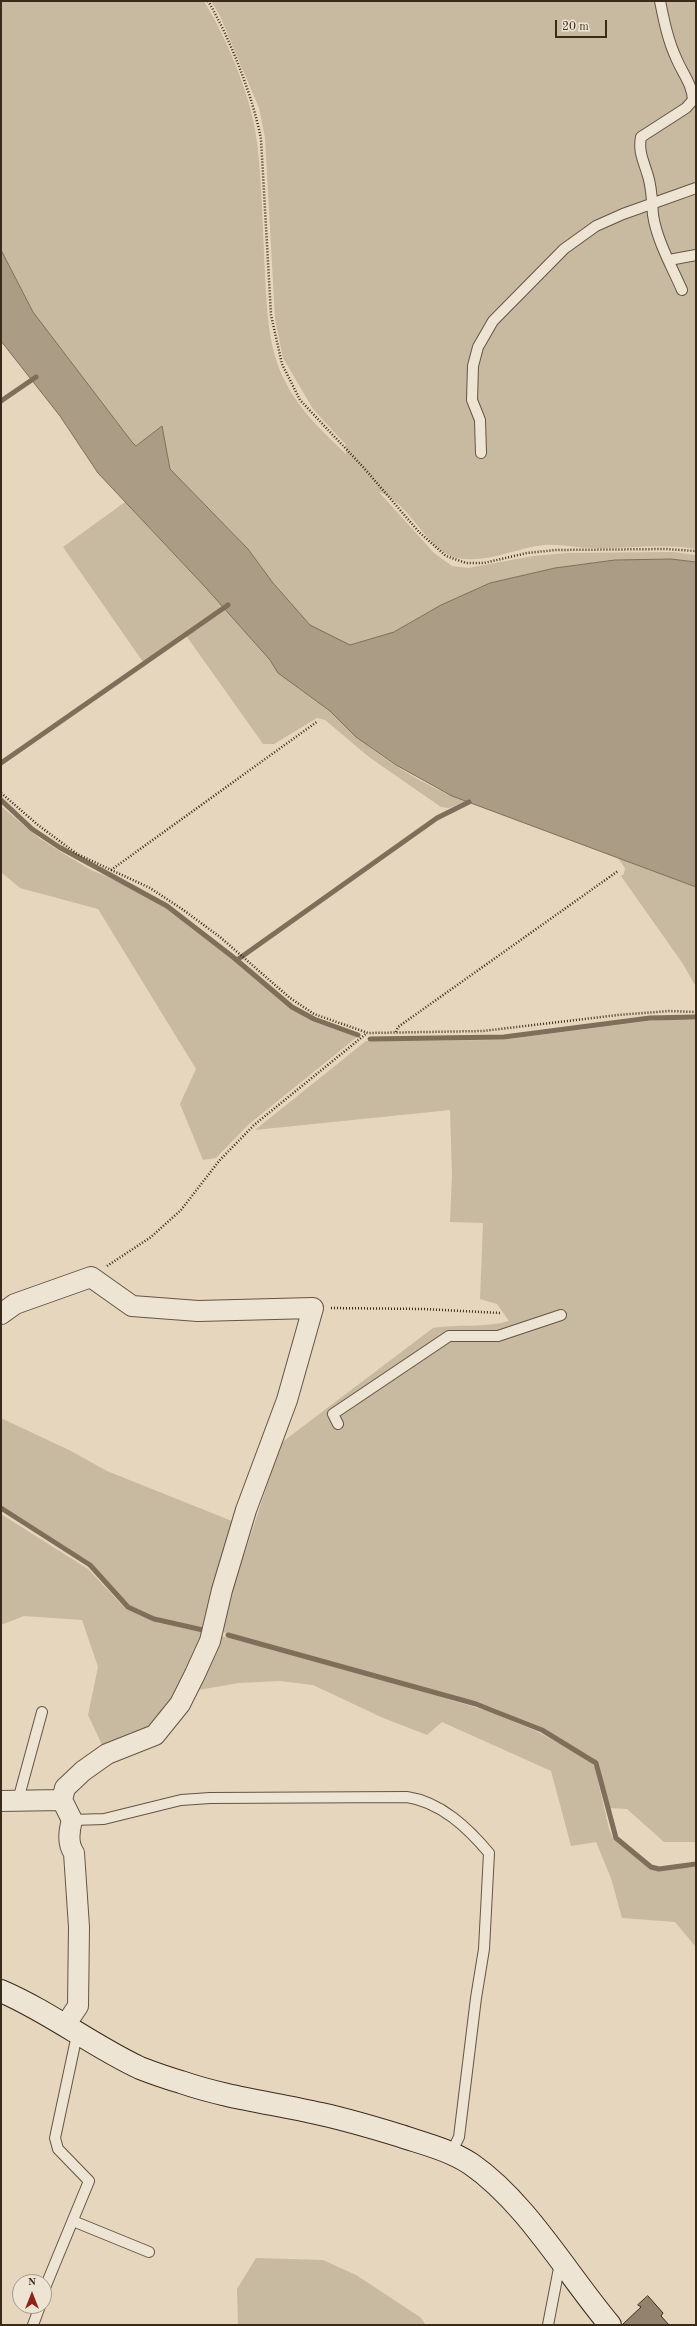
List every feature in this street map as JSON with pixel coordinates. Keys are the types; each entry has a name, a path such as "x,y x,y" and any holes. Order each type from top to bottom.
{"street":[{"path":"1,1314 15,1304 91,1277 132,1306 198,1311 313,1308 287,1400 246,1510 222,1590 210,1641 180,1704 155,1735 107,1754 83,1771 65,1788 62,1800 72,1820 69,1831 70,1847 74,1853 79,1927 78,2006 73,2029"},
{"path":"10,1801 62,1800"},
{"path":"1,1991 28,2002 140,2068 182,2083 368,2126 452,2153 470,2163 494,2181 561,2261 610,2325"}],"lane":[{"path":"660,1 667,34 677,60 692,89 693,100 686,108 641,137 641,155 648,176 653,203 653,215 658,232 682,290"},
{"path":"481,453 480,420 472,400 473,366 478,347 493,321 564,249 596,226 653,203 696,188"},
{"path":"669,260 696,255"},
{"path":"338,1424 333,1414 449,1336 498,1336 561,1315"},
{"path":"10,1801 42,1712"},
{"path":"72,1820 104,1819 181,1800 210,1798 407,1798 418,1799 438,1808 468,1828 490,1853 484,1949 476,1998 459,2137 452,2153"},
{"path":"51,2274 89,2180 58,2150 55,2138 75,2044 73,2029"},
{"path":"73,2221 149,2252"},
{"path":"548,2325 561,2261"},
{"path":"33,2325 37,2314"}],"path":[{"path":"208,1 218,17 256,111 261,139 271,315 275,341 282,364 300,400 364,468 419,532 446,556 466,563 484,563 527,553 556,550 666,549 696,551"},
{"path":"111,870 318,721"},
{"path":"1,793 38,825 77,854 150,888 182,909 220,937 290,998 314,1014 368,1033 483,1032 618,1015 669,1011 696,1012"},
{"path":"396,1032 398,1027 618,871"},
{"path":"91,1277 151,1238 181,1210 219,1161 254,1126 368,1033"},
{"path":"313,1308 424,1309 500,1313"}],"shaded area":[{"path":"1,1 204,1 222,35 239,73 256,132 268,316 275,357 286,383 298,403 329,438 346,454 346,445 313,409 283,358 275,319 265,138 259,108 220,16 211,1 696,1 696,549 670,546 593,548 544,545 479,559 457,558 446,554 437,547 400,506 390,497 379,492 434,553 452,566 468,568 533,556 567,553 673,552 696,555 696,562 671,559 615,560 555,568 490,583 441,605 394,632 350,645 310,625 273,583 248,549 170,469 162,426 136,446 132,442 33,312 1,250"},
{"path":"1,250 33,312 132,442 136,446 162,426 170,469 248,549 273,583 310,625 350,645 394,632 441,605 490,583 555,568 615,560 671,559 696,562 696,887 452,796 396,765 356,737 330,711 278,673 270,660 207,589 98,473 60,416 1,341"},
{"path":"125,502 207,589 290,682 330,711 353,733 381,756 423,782 466,801 449,808 441,807 369,757 325,720 317,718 274,744 263,744 185,634 143,662 63,547"},
{"path":"1,806 39,838 58,850 89,869 128,886 175,913 305,1017 357,1037 248,1125 216,1158 203,1160 180,1104 196,1069 98,909 20,888 1,872"},
{"path":"618,858 696,887 696,987 683,964 621,876 624,874 625,868"},
{"path":"657,1020 696,1020 696,1842 664,1842 627,1809 609,1808 599,1764 593,1758 540,1727 491,1707 219,1631 281,1443 433,1328 481,1325 509,1321 497,1304 480,1299 483,1223 450,1222 452,1176 450,1110 255,1130 366,1041 501,1040"},
{"path":"1,1418 71,1451 107,1471 237,1523 207,1628 157,1618 130,1605 83,1560 1,1509"},
{"path":"1,1514 88,1569 124,1607 159,1623 206,1633 187,1679 153,1729 104,1749 88,1715 98,1667 82,1620 24,1616 1,1625"},
{"path":"221,1636 315,1660 491,1712 536,1731 590,1760 595,1768 609,1829 613,1838 653,1870 696,1867 696,1947 675,1922 622,1918 611,1878 596,1842 571,1846 551,1771 442,1722 427,1735 381,1717 313,1685 279,1681 239,1683 193,1691"},
{"path":"256,2258 323,2260 356,2275 420,2317 426,2325 238,2325 237,2289"}],"building":[{"path":"648,2296 663,2313 661,2316 669,2325 622,2325 641,2307 638,2305"}],"waterway":[{"path":"1,401 36,377"},
{"path":"1,763 228,605"},
{"path":"1,800 32,829 59,847 167,906 233,957 292,1007 314,1019 358,1035"},
{"path":"237,960 437,818 469,802"},
{"path":"370,1039 504,1037 650,1018 696,1017"},
{"path":"1,1508 90,1565 128,1607 154,1619 203,1630"},
{"path":"228,1635 476,1704 542,1730 596,1763 616,1838 651,1867 659,1869 696,1864"}]}
